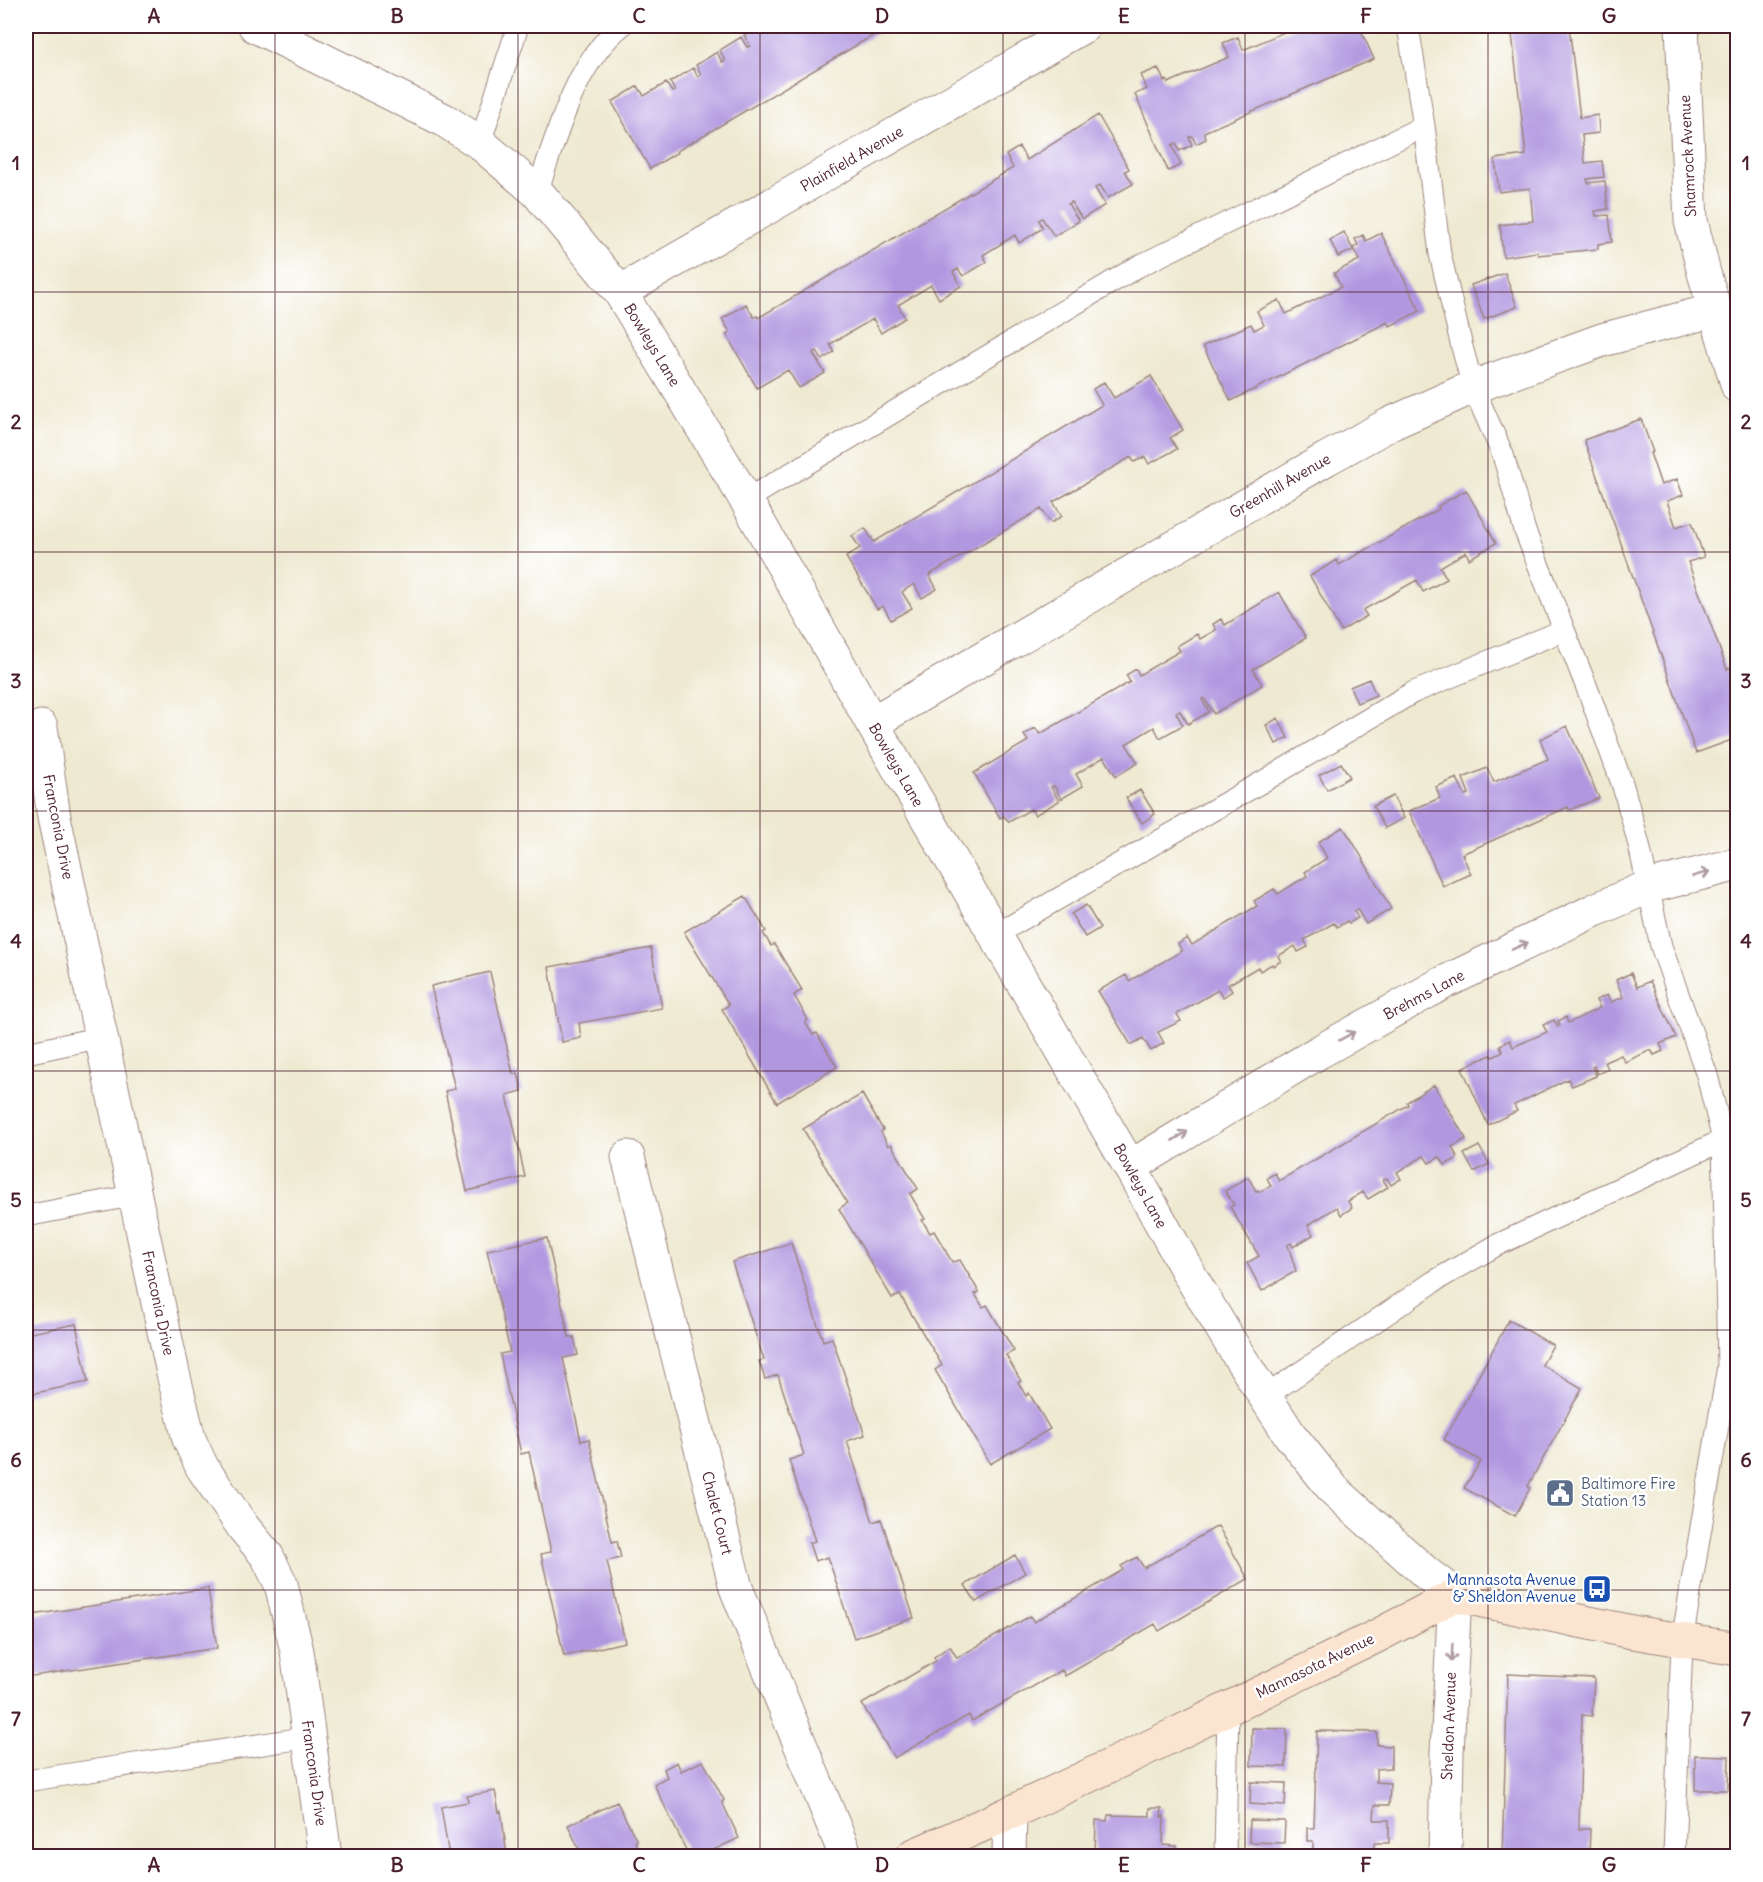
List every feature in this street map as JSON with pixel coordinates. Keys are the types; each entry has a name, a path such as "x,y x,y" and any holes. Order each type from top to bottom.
{"street":[{"name":"Bowleys Lane","path":"255,26 444,120 480,143 537,192 620,292 746,500 872,723 1235,1350 1290,1435 1334,1490 1426,1573 1455,1595"},
{"name":"Plainfield Avenue","path":"620,292 1084,26"},
{"name":"Shamrock Avenue","path":"1682,26 1691,221 1737,387"},
{"name":"Greenhill Avenue","path":"872,723 1390,424 1473,387 1602,340 1715,310"},
{"name":"Franconia Drive","path":"41,727 54,817 172,1373 189,1439 202,1467 219,1494 267,1556 281,1584 297,1651 325,1857"},
{"name":"Brehms Lane","path":"1130,1167 1319,1052 1443,983 1648,887 1737,864"},
{"name":"Chalet Court","path":"628,1157 736,1588 846,1857"},
{"path":"1455,1595 1632,1632 1737,1649"},
{"name":"Mannasota Avenue","path":"912,1857 1010,1813 1228,1708 1375,1637 1455,1595"},
{"name":"Sheldon Avenue","path":"1445,1857 1447,1752 1455,1595"},
{"path":"1009,1857 1010,1813"}],"lane":[{"path":"480,143 518,26"},
{"path":"537,192 581,74 607,37 621,26"},
{"path":"1408,26 1424,126 1440,254 1473,387 1503,455 1526,531 1623,786 1661,946 1707,1075 1723,1140 1728,1366 1682,1641 1674,1857"},
{"path":"746,500 1137,267 1424,126"},
{"path":"995,935 1412,693 1564,630"},
{"path":"26,1053 102,1037"},
{"path":"1266,1396 1433,1282 1497,1245 1723,1140"},
{"path":"26,1216 136,1195"},
{"path":"1224,1857 1228,1708"},
{"path":"26,1781 309,1737"}],"building":[{"path":"761,26 769,26 773,33 776,31 773,26 889,26 650,169 612,102 638,86 644,96 666,83 672,92 675,91 670,82 693,68 698,77 701,74 696,65 717,52 722,62 725,61 720,50 741,37 747,47 750,46 744,35"},
{"path":"1298,26 1359,26 1374,59 1204,132 1206,139 1196,144 1192,136 1189,137 1192,145 1179,151 1176,143 1172,145 1181,165 1168,171 1135,94 1147,89 1141,75 1158,68 1164,81 1167,80 1168,83 1229,57 1223,43 1238,37 1243,50"},
{"path":"1511,26 1569,26 1580,118 1598,115 1599,133 1582,135 1585,163 1602,161 1604,177 1587,179 1588,183 1605,181 1608,209 1595,211 1596,216 1609,215 1612,242 1598,244 1598,249 1538,255 1537,252 1503,257 1500,225 1533,221 1530,188 1499,192 1495,159 1526,155"},
{"path":"1098,115 1129,169 1125,171 1133,184 1108,198 1100,185 1095,188 1105,205 1082,219 1071,202 1068,204 1079,221 1054,236 1042,218 1039,220 1043,228 1019,243 1015,235 983,255 987,262 963,276 958,269 953,272 961,286 939,299 931,285 898,305 905,318 881,333 873,319 830,344 834,352 822,360 817,351 813,353 825,373 799,388 788,370 757,388 726,334 730,332 722,319 746,304 754,317 758,318 1013,168 1006,155 1019,147 1027,160"},
{"path":"1344,232 1353,250 1338,257 1330,240"},
{"path":"1381,233 1420,311 1390,326 1388,322 1231,401 1203,346 1251,324 1254,330 1264,325 1257,311 1279,300 1286,314 1341,287 1334,273 1359,260 1353,248 1358,245 1355,239 1363,235 1366,241"},
{"path":"1505,273 1517,307 1484,319 1471,285"},
{"path":"1151,376 1183,430 1170,438 1177,449 1149,464 1145,457 1134,462 1131,457 1053,502 1062,516 1051,523 1041,509 929,575 937,589 922,598 914,584 902,592 912,608 891,620 883,606 877,609 846,557 860,548 852,536 865,528 874,542 1102,405 1093,389 1104,382 1114,398"},
{"path":"1641,419 1653,452 1650,453 1661,485 1677,479 1683,495 1667,501 1676,527 1692,522 1704,557 1688,562 1727,669 1737,665 1737,738 1696,753 1584,440"},
{"path":"1466,490 1496,543 1469,559 1466,552 1440,567 1447,579 1423,592 1417,580 1363,610 1367,616 1341,631 1310,576 1337,560 1339,565 1439,509 1438,506"},
{"path":"1279,592 1306,638 1253,669 1262,685 1214,714 1204,698 1202,699 1209,712 1188,724 1180,711 1176,713 1183,725 1160,738 1154,727 1126,744 1138,763 1116,776 1104,757 1076,774 1083,786 1061,799 1054,786 1051,787 1059,801 1035,815 1031,809 1009,822 1004,816 1000,818 974,773 1028,741 1024,735 1035,728 1040,734 1130,682 1126,675 1136,669 1139,675 1180,651 1177,646 1197,634 1200,639 1216,630 1213,624 1221,619 1225,625"},
{"path":"1369,679 1376,695 1357,703 1350,687"},
{"path":"1278,718 1288,738 1276,744 1266,725"},
{"path":"1567,726 1599,798 1569,810 1568,807 1462,854 1471,874 1443,886 1409,811 1440,798 1436,787 1457,778 1465,795 1469,794 1463,778 1487,768 1494,782 1548,759 1540,739"},
{"path":"1341,763 1350,777 1327,790 1319,775"},
{"path":"1140,790 1155,814 1142,823 1126,798"},
{"path":"1393,796 1404,818 1385,828 1373,806"},
{"path":"1343,827 1391,909 1366,924 1357,909 1354,911 1358,918 1337,927 1334,923 1304,940 1308,947 1298,952 1295,946 1278,956 1281,961 1273,966 1272,964 1260,971 1258,967 1228,985 1232,991 1223,997 1218,990 1177,1014 1181,1021 1158,1032 1164,1043 1151,1051 1143,1038 1131,1045 1098,991 1126,975 1129,981 1182,951 1178,944 1187,938 1192,945 1257,906 1254,901 1274,889 1278,894 1307,876 1305,872 1327,858 1318,842"},
{"path":"745,896 766,931 763,933 771,946 774,944 802,990 794,995 808,1020 805,1022 813,1035 817,1033 837,1067 777,1103 722,1009 729,1005 684,932"},
{"path":"1086,905 1100,928 1085,937 1071,914"},
{"path":"651,948 662,1008 579,1023 581,1038 562,1042 549,967"},
{"path":"490,972 513,1074 518,1073 522,1091 507,1095 525,1177 467,1191 445,1091 455,1089 431,986"},
{"path":"1631,973 1637,987 1650,981 1676,1037 1660,1044 1663,1051 1654,1055 1651,1050 1625,1062 1621,1055 1605,1062 1608,1069 1597,1074 1594,1066 1592,1067 1596,1076 1572,1086 1568,1079 1514,1105 1517,1111 1488,1125 1462,1068 1503,1052 1500,1045 1510,1040 1513,1047 1547,1032 1543,1025 1554,1020 1558,1027 1560,1026 1558,1021 1566,1017 1568,1023 1600,1008 1596,1000 1607,995 1611,1002 1623,997 1616,980"},
{"path":"1434,1085 1466,1139 1452,1147 1458,1158 1445,1165 1440,1157 1429,1163 1424,1156 1397,1172 1401,1179 1391,1185 1387,1178 1383,1180 1388,1187 1368,1199 1363,1192 1348,1201 1352,1208 1341,1215 1337,1207 1308,1225 1313,1235 1293,1247 1291,1243 1288,1245 1296,1271 1262,1291 1247,1263 1259,1256 1230,1207 1234,1205 1225,1191 1248,1177 1256,1191 1259,1192 1271,1186 1267,1178 1275,1173 1279,1181 1408,1105 1407,1102"},
{"path":"862,1094 883,1130 881,1132 888,1146 891,1144 918,1189 910,1194 925,1219 922,1220 930,1233 934,1231 952,1262 960,1260 979,1292 975,1294 983,1307 987,1305 1014,1351 1006,1355 1021,1381 1018,1382 1026,1396 1029,1393 1050,1429 990,1464 935,1370 942,1365 900,1295 892,1298 839,1209 847,1203 803,1129"},
{"path":"1479,1146 1489,1164 1474,1172 1464,1154"},
{"path":"547,1238 569,1337 574,1337 578,1355 563,1358 581,1441 589,1439 612,1542 617,1541 621,1558 607,1561 625,1642 564,1656 541,1554 551,1552 529,1452 521,1454 500,1354 510,1352 487,1250"},
{"path":"791,1243 823,1341 832,1338 865,1435 847,1441 873,1522 881,1519 914,1618 854,1638 828,1557 815,1561 809,1543 815,1541 789,1460 804,1455 778,1375 765,1379 759,1361 764,1360 732,1262"},
{"path":"1509,1320 1553,1345 1542,1365 1582,1388 1528,1486 1530,1488 1515,1516 1464,1488 1481,1461 1444,1440"},
{"path":"76,1324 88,1382 26,1395 26,1334"},
{"path":"1218,1526 1248,1579 1159,1631 1155,1624 1065,1676 1062,1670 972,1721 969,1715 894,1758 862,1704 936,1661 934,1657 950,1646 957,1658 1030,1616 1034,1622 1123,1570 1121,1566 1137,1557 1144,1568"},
{"path":"1015,1555 1025,1573 976,1602 965,1585"},
{"path":"208,1588 217,1648 26,1677 26,1616"},
{"path":"1508,1674 1594,1678 1592,1716 1582,1715 1579,1829 1590,1829 1589,1856 1502,1856"},
{"path":"1252,1728 1287,1729 1286,1767 1251,1766"},
{"path":"1317,1731 1377,1732 1377,1745 1391,1746 1391,1768 1376,1769 1376,1782 1390,1783 1389,1805 1375,1805 1374,1820 1389,1820 1389,1843 1374,1843 1373,1856 1313,1856 1313,1841 1307,1841 1307,1828 1314,1828"},
{"path":"1695,1755 1729,1756 1728,1790 1695,1790"},
{"path":"703,1761 724,1800 722,1802 739,1838 701,1856 689,1856 654,1784 667,1777 664,1769 677,1762 681,1771"},
{"path":"1251,1782 1286,1783 1285,1806 1250,1804"},
{"path":"495,1791 499,1812 501,1811 507,1856 449,1856 441,1807 468,1802 467,1796"},
{"path":"617,1802 637,1841 635,1842 641,1856 582,1856 568,1825"},
{"path":"1150,1808 1162,1808 1163,1845 1177,1846 1176,1856 1095,1856 1096,1820 1107,1821 1108,1815 1150,1816"},
{"path":"1250,1820 1285,1821 1284,1843 1249,1842"}],"place":[{"name":"Baltimore Fire Station 13","path":"1560,1493"},
{"name":"Mannasota Avenue & Sheldon Avenue","path":"1597,1589"}]}
